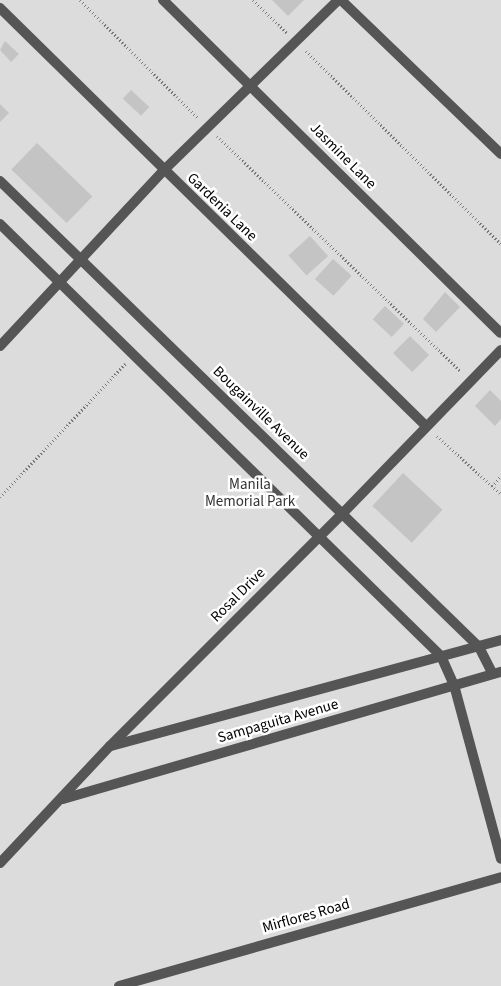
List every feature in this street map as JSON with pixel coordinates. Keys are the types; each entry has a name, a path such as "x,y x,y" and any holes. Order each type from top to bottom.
{"street":[{"name":"Jasmine Lane","path":"163,0 501,333"},
{"path":"0,346 164,171 339,0 501,154"},
{"name":"Gardenia Lane","path":"0,8 425,425"},
{"name":"Bougainville Avenue","path":"0,182 479,647 497,673"},
{"path":"0,224 57,284 441,656 454,685 501,859"},
{"name":"Rosal Drive","path":"0,863 63,799 110,746 343,513 425,425 501,350"},
{"name":"Sampaguita Avenue","path":"110,746 501,640"},
{"name":"Sampaguita Avenue","path":"63,799 497,673"},
{"name":"Mirflores Road","path":"120,986 501,877"}],"path":[{"path":"80,0 208,128 470,381"},
{"path":"253,0 501,244"},
{"path":"0,496 133,357"},
{"path":"425,425 501,494"},
{"path":"492,486 501,476"}],"green space":[{"name":"Manila Memorial Park","path":"0,0 501,0 501,986 0,986"}],"building":[{"path":"272,0 304,0 288,16"},
{"path":"5,41 19,54 11,62 0,50"},
{"path":"131,90 149,107 141,116 123,99"},
{"path":"0,104 9,113 0,122"},
{"path":"37,143 92,196 67,223 11,170"},
{"path":"310,236 328,256 307,275 288,255"},
{"path":"333,259 352,276 334,296 315,279"},
{"path":"445,292 460,307 436,332 423,319"},
{"path":"385,306 404,324 392,337 373,319"},
{"path":"410,336 429,355 412,372 393,353"},
{"path":"490,390 501,401 501,419 495,426 475,406"},
{"path":"403,473 442,510 412,543 372,506"}]}
